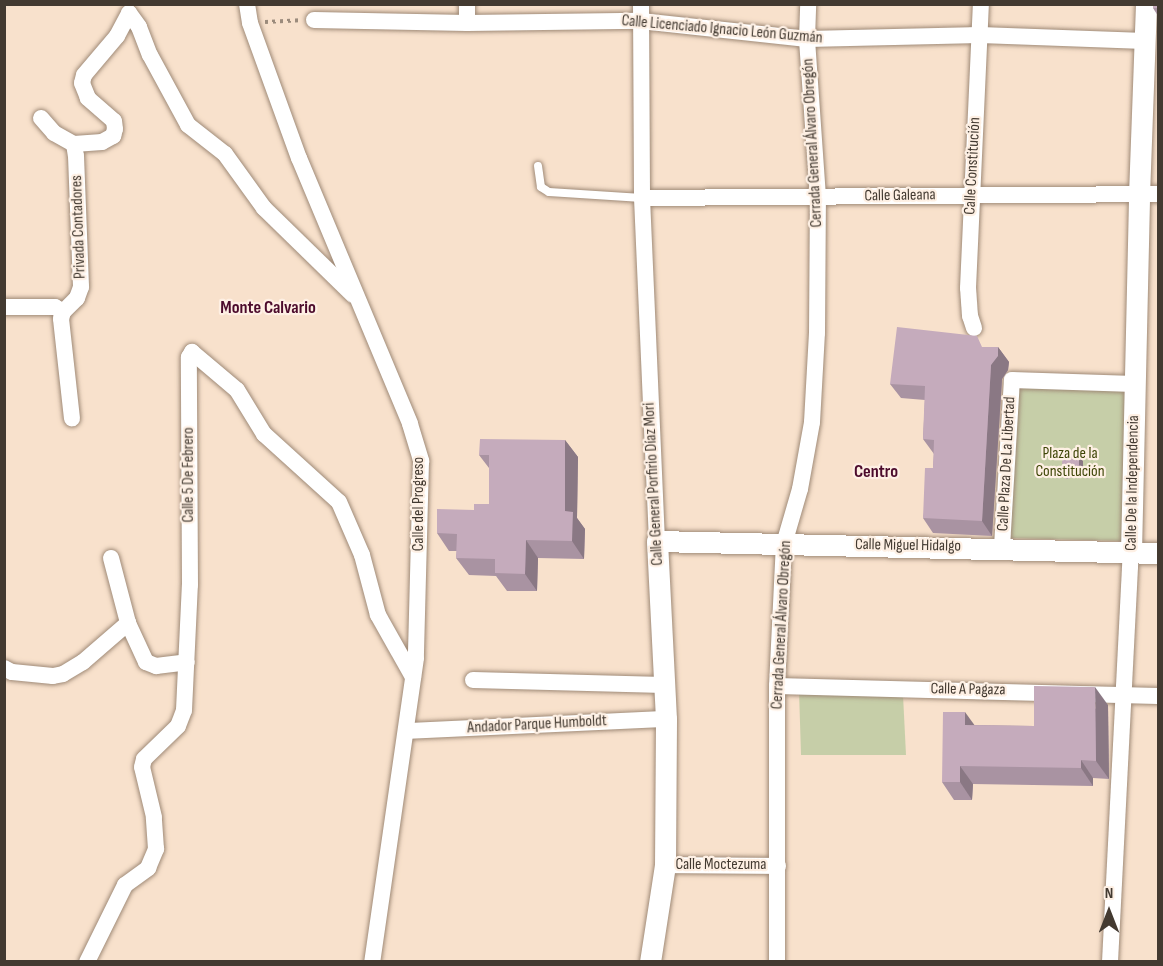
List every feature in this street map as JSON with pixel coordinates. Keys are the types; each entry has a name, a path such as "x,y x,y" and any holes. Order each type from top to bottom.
{"street":[{"name":"Calle del Progreso","path":"247,4 250,23 299,158 410,424 421,460 418,643 408,731 372,962"},
{"path":"467,4 467,23"},
{"name":"Cerrada General Álvaro Obregón","path":"777,962 777,686 784,544 800,489 812,422 817,345 818,197 807,39 808,4"},
{"name":"Calle Constitución","path":"974,327 968,304 981,4"},
{"name":"Calle De la Independencia","path":"1110,962 1131,552 1134,384 1149,195 1152,41 1146,4"},
{"name":"Calle Licenciado Ignacio León Guzmán","path":"315,20 467,23 641,13 807,39 980,35 1152,41"},
{"name":"Calle General Porfirio Díaz Mori","path":"641,13 642,198 666,719 665,865 650,962"},
{"path":"41,118 54,133 74,144 102,142 113,136 116,129 114,121 88,99 82,83 84,75 117,36 129,14 139,27 150,55 188,125 225,154 264,208 356,297"},
{"name":"Privada Contadores","path":"63,312 77,298 81,287 74,144"},
{"name":"Calle Galeana","path":"642,198 1149,195"},
{"path":"4,307 55,307 63,312 62,335 72,418"},
{"name":"Calle 5 De Febrero","path":"87,962 125,885 148,868 156,849 154,817 142,767 148,754 181,720 185,700 190,585 189,357 192,352 237,390 264,434 339,502 362,555 378,615 413,677"},
{"name":"Calle Plaza De La Libertad","path":"1002,548 1012,380 1134,384"},
{"name":"Calle Miguel Hidalgo","path":"657,541 1158,553"},
{"path":"111,558 129,623 146,662 156,666 187,662"},
{"path":"4,668 12,672 53,676 63,674 83,662 129,623"},
{"path":"473,680 664,685"},
{"name":"Calle A Pagaza","path":"777,686 1158,696"},
{"name":"Andador Parque Humboldt","path":"408,731 666,719"},
{"name":"Calle Moctezuma","path":"665,865 778,866"}],"lane":[{"path":"538,166 541,187 549,192 642,198"}],"path":[{"path":"250,23 315,20"}],"green space":[{"name":"Plaza de la Constitución","path":"1015,384 1129,388 1124,541 1011,538"},
{"path":"799,691 903,695 906,755 801,755"}],"building":[{"path":"897,327 977,336 982,347 998,347 998,356 991,365 982,521 923,518 925,468 933,468 934,440 923,439 925,386 890,384"},
{"path":"480,439 565,440 565,511 573,512 572,541 526,540 525,574 495,573 495,559 456,558 457,534 437,533 437,509 474,510 474,504 489,504 489,455 479,455"},
{"path":"1079,456 1079,470 1063,474 1062,461 1067,457"},
{"path":"1034,686 1095,687 1096,761 1081,760 1081,768 960,766 960,782 942,782 943,712 965,712 965,725 1034,726"}],"district":[{"name":"Monte Calvario","path":"268,308"},
{"name":"Centro","path":"876,472"}]}
